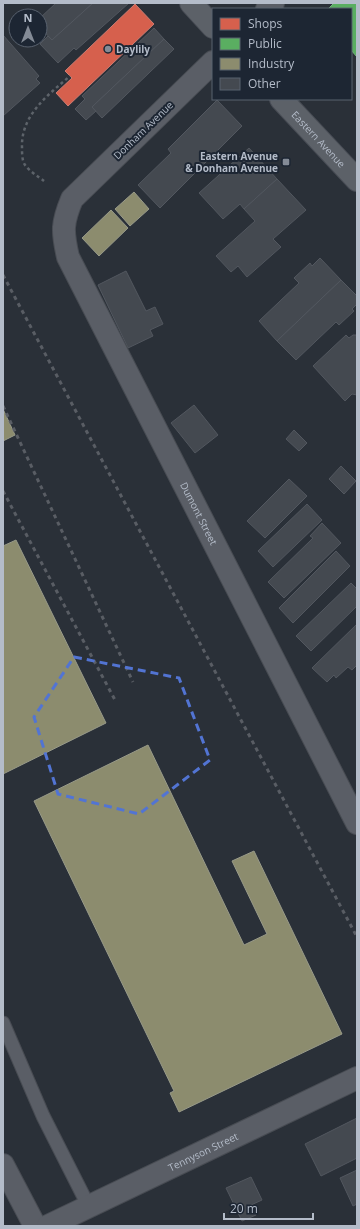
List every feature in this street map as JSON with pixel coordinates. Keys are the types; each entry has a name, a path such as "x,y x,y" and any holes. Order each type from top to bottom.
{"main road":[{"path":"191,3 212,26"},
{"name":"Eastern Avenue","path":"282,100 357,180"}],"street":[{"name":"Donham Avenue","path":"72,199 212,63"},
{"name":"Dumont Street","path":"72,199 65,217 63,237 68,257 357,823"},
{"name":"Tennyson Street","path":"48,1226 357,1078"},
{"path":"3,1165 34,1226"}],"lane":[{"path":"3,1023 43,1116 89,1207"}],"path":[{"path":"44,181 25,165 22,155 22,138 28,120 41,102 70,76"}],"highlighted area":[{"path":"74,657 179,678 210,760 139,814 58,794 34,717"}],"building: Shops":[{"name":"Daylily","path":"135,4 154,24 68,106 56,93 72,78 65,71"}],"building: Public":[{"path":"334,3 357,3 357,57 352,51 352,8 329,8"}],"building: Industry":[{"path":"134,192 149,209 130,226 115,209"},
{"path":"111,210 128,228 99,256 82,238"},
{"path":"3,409 15,435 3,441"},
{"path":"16,540 106,723 3,774 3,546"},
{"path":"148,745 244,945 267,934 232,861 254,851 342,1034 179,1112 170,1093 174,1091 34,801"}],"building: Other":[{"path":"56,3 93,3 52,40 48,36 48,10"},
{"path":"93,3 129,3 76,50 74,48 58,63 44,48 48,48 48,36 52,40"},
{"path":"154,28 164,39 92,107 96,111 86,120 75,109 85,99 82,96"},
{"path":"3,35 8,41 8,48 14,48 39,76 36,79 40,83 3,116"},
{"path":"164,39 174,49 102,118 92,107"},
{"path":"217,100 242,126 160,208 138,185 171,153 168,149"},
{"path":"249,148 277,179 244,209 240,204 223,219 199,193"},
{"path":"277,179 306,210 273,239 281,247 247,277 238,266 231,272 216,256 255,221 244,209"},
{"path":"320,258 341,280 277,341 259,321 299,283 294,278 310,263 312,266"},
{"path":"126,271 146,311 155,307 163,324 150,330 153,336 128,348 98,285"},
{"path":"341,280 357,296 357,304 352,309 354,311 339,325 336,322 296,360 277,341"},
{"path":"346,335 349,338 353,335 357,335 357,395 352,394 345,401 313,366"},
{"path":"194,405 218,435 195,453 171,423"},
{"path":"294,430 307,443 299,451 286,439"},
{"path":"341,466 356,481 344,494 329,479"},
{"path":"289,479 307,496 265,538 247,521"},
{"path":"307,504 322,520 273,567 258,551"},
{"path":"322,523 341,543 284,598 268,582 313,538 310,536"},
{"path":"336,551 350,566 293,623 279,608"},
{"path":"351,583 357,589 357,606 311,651 296,636"},
{"path":"357,624 357,665 352,670 348,667 336,678 334,675 327,682 312,668"},
{"path":"357,1118 357,1158 321,1176 305,1144"},
{"path":"357,1170 357,1204 353,1206 340,1178"},
{"path":"251,1177 262,1200 251,1205 256,1215 242,1221 226,1188"}],"railway":[{"path":"3,275 357,937"},
{"path":"3,406 133,682"},
{"path":"3,491 115,700"}],"place":[{"name":"Daylily","path":"108,49"},
{"name":"Eastern Avenue & Donham Avenue","path":"286,162"}]}
